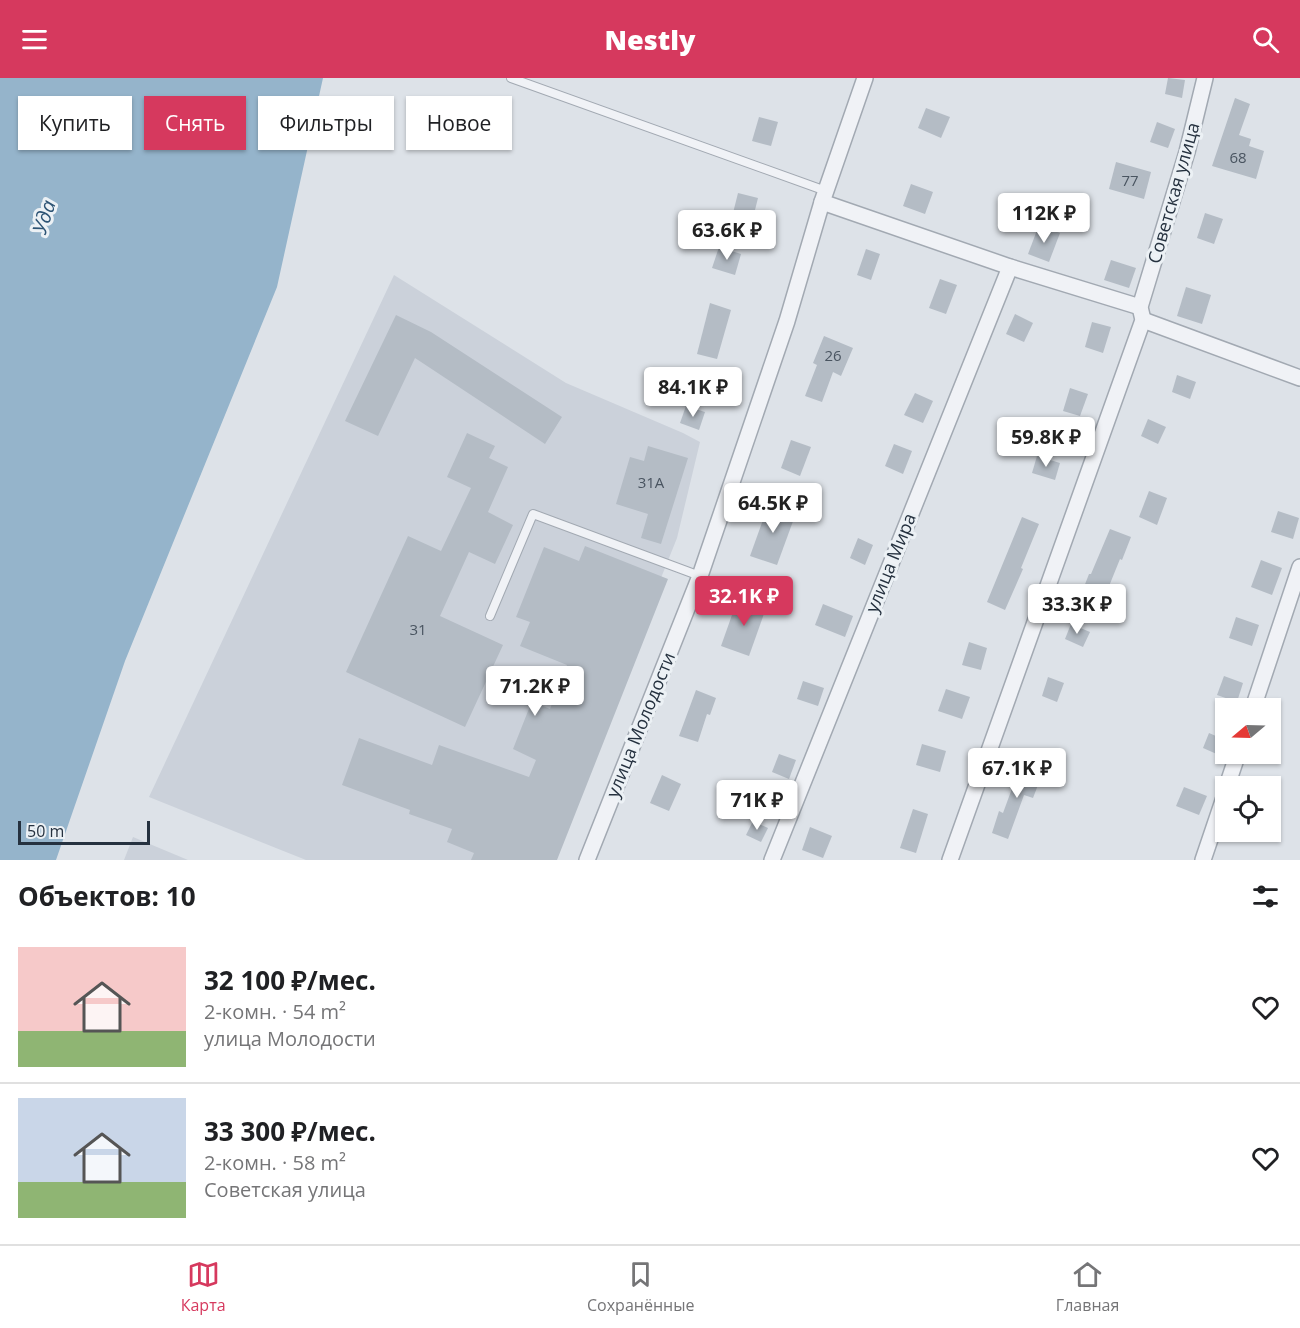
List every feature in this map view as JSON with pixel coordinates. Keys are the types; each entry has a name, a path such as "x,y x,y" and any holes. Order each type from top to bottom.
{"street":[{"name":"улица Молодости","path":"587,860 700,576 787,321 824,197 866,78"},
{"name":"Советская улица","path":"950,860 1141,314 1187,152 1205,78"},
{"path":"824,197 1141,314 1300,378"},
{"name":"улица Мира","path":"772,860 1010,267"},
{"path":"1256,698 1300,567"},
{"path":"1203,860 1215,825"}],"lane":[{"path":"511,78 824,197"},
{"path":"490,616 533,514 700,576"}],"shaded area":[{"path":"394,275 566,383 700,442 677,538 548,860 306,860 149,797"},
{"path":"133,837 188,860 124,860"}],"water":[{"name":"Уда","path":"0,78 323,78 319,96 258,96 258,150 307,150 277,287 125,661 56,860 0,860"}],"building":[{"path":"1168,78 1185,80 1182,98 1165,94"},
{"path":"1235,98 1250,104 1239,135 1251,139 1249,146 1264,151 1256,179 1212,166"},
{"path":"926,108 950,117 941,138 918,128"},
{"path":"759,117 778,122 771,146 752,141"},
{"path":"1157,122 1175,129 1168,148 1150,142"},
{"path":"1116,162 1151,172 1144,199 1109,189"},
{"path":"911,184 933,192 925,214 903,206"},
{"path":"738,193 758,198 751,226 731,221"},
{"path":"1205,213 1223,219 1214,244 1197,238"},
{"path":"1039,225 1060,233 1049,262 1028,254"},
{"path":"719,247 741,254 735,275 712,268"},
{"path":"866,249 880,254 871,280 857,275"},
{"path":"1111,260 1136,268 1129,288 1104,280"},
{"path":"940,279 957,285 946,314 929,308"},
{"path":"1186,287 1211,295 1202,324 1177,316"},
{"path":"710,303 731,310 717,359 697,354"},
{"path":"1015,314 1033,323 1024,342 1006,334"},
{"path":"396,315 431,332 562,417 545,444 415,358 378,436 345,421"},
{"path":"1092,322 1111,327 1103,353 1085,347"},
{"path":"824,336 853,348 841,376 833,372 822,402 805,396 817,365 813,363"},
{"path":"1177,375 1196,382 1190,399 1172,392"},
{"path":"1070,388 1088,394 1080,416 1063,411"},
{"path":"915,393 933,401 923,423 904,415"},
{"path":"686,406 705,412 699,430 680,423"},
{"path":"1148,419 1166,427 1158,444 1141,436"},
{"path":"467,433 495,446 489,458 508,467 488,512 513,525 495,564 469,552 440,616 503,645 465,727 346,672 408,536 441,551 471,488 447,477"},
{"path":"791,440 811,447 800,476 781,468"},
{"path":"894,444 912,451 903,474 885,466"},
{"path":"648,446 688,458 661,544 641,538 648,514 616,504 630,457 644,461"},
{"path":"1037,456 1060,463 1055,480 1032,473"},
{"path":"1149,491 1167,498 1157,525 1139,517"},
{"path":"769,503 796,513 777,565 750,556"},
{"path":"1278,511 1299,518 1293,539 1271,532"},
{"path":"1022,517 1039,524 1005,610 987,602"},
{"path":"1110,529 1131,537 1103,601 1082,592"},
{"path":"858,538 873,545 865,565 850,558"},
{"path":"585,546 668,579 557,860 471,860 474,853 447,842 452,829 409,814 410,810 342,785 359,738 432,765 439,745 529,777 536,760 513,749 532,701 550,709 567,665 520,646 530,622 516,617 544,547 579,561"},
{"path":"1261,560 1282,568 1272,595 1251,587"},
{"path":"738,598 766,608 749,656 721,646"},
{"path":"823,604 853,616 845,637 815,625"},
{"path":"1236,617 1259,625 1252,646 1229,638"},
{"path":"1071,624 1090,632 1083,647 1065,639"},
{"path":"969,642 987,648 981,670 962,665"},
{"path":"1224,676 1243,683 1238,698 1217,695"},
{"path":"1048,677 1064,683 1057,702 1042,696"},
{"path":"803,681 824,688 818,706 797,699"},
{"path":"946,689 970,697 962,719 938,711"},
{"path":"696,690 716,698 710,715 707,714 698,742 679,736"},
{"path":"1209,733 1215,736 1215,753 1203,748"},
{"path":"922,744 946,751 940,772 916,765"},
{"path":"779,754 796,760 789,779 772,772"},
{"path":"1021,764 1043,772 1033,798 1024,795 1008,839 992,833 999,811 1003,813"},
{"path":"662,775 681,784 669,811 650,803"},
{"path":"1184,787 1207,796 1199,815 1176,806"},
{"path":"913,809 928,814 916,853 900,848"},
{"path":"753,821 768,828 761,842 746,835"},
{"path":"810,827 832,836 823,858 802,850"}]}
